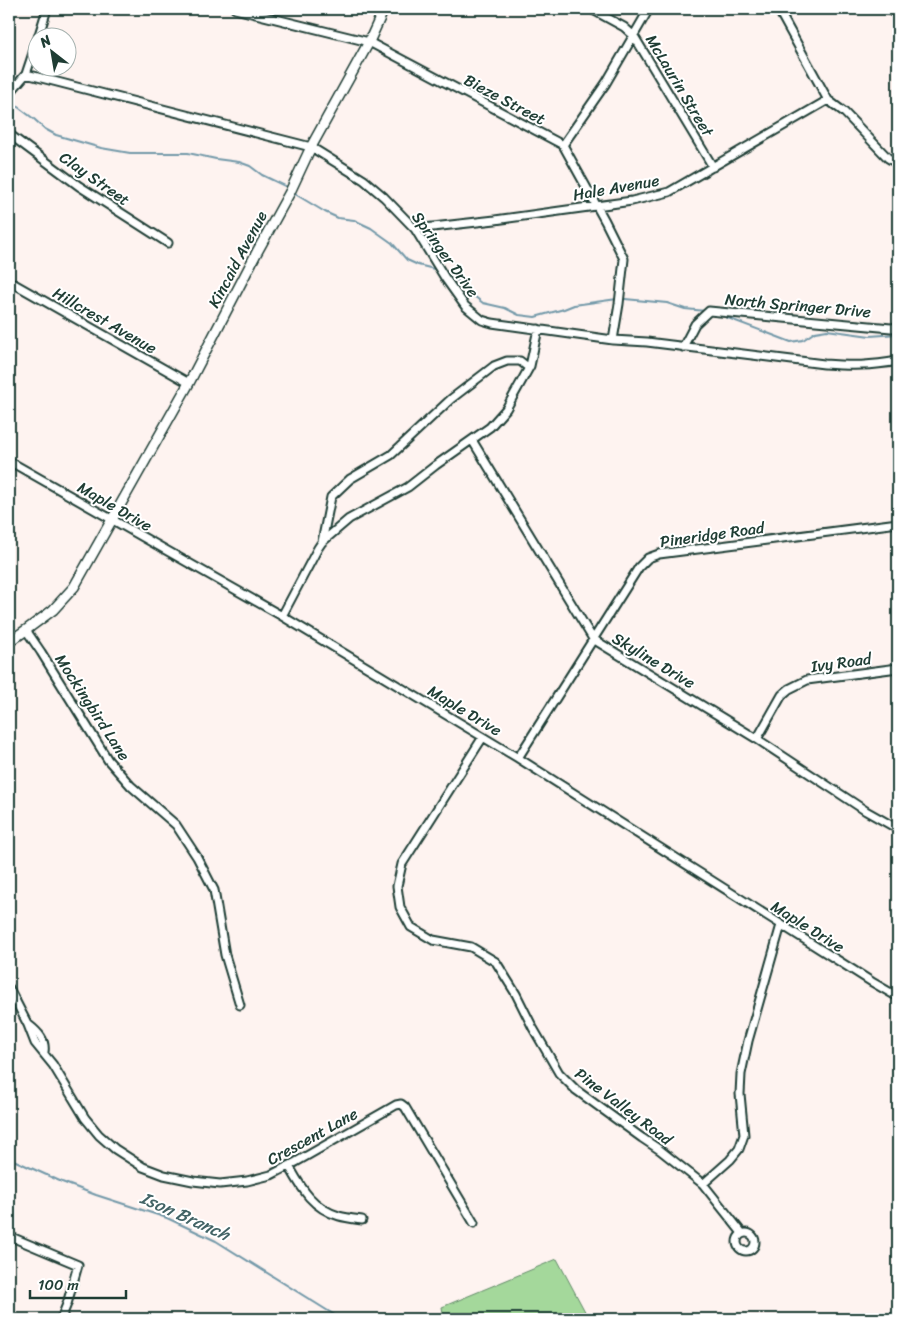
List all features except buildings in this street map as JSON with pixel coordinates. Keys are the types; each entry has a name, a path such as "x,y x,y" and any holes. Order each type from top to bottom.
{"street":[{"path":"41,28 47,9"},
{"name":"Bieze Street","path":"235,9 369,42 563,146"},
{"name":"Kincaid Avenue","path":"9,642 54,610 74,587 189,383 290,192 311,148 369,42 384,9"},
{"name":"McLaurin Street","path":"591,9 624,27 634,36 713,167"},
{"path":"613,340 624,259 563,146 606,83 649,9"},
{"path":"778,9 828,100 844,112 888,158 898,164"},
{"path":"888,9 898,15"},
{"path":"9,94 26,74 28,68"},
{"name":"Springer Drive","path":"26,74 311,148 364,180 384,197 415,230 454,291 466,306 482,320 613,340 647,342 848,366 873,366 898,361"},
{"name":"Hale Avenue","path":"415,230 632,201 669,192 828,100"},
{"name":"Clay Street","path":"9,134 79,186 168,243"},
{"name":"Hillcrest Avenue","path":"9,281 189,383"},
{"name":"North Springer Drive","path":"683,347 695,324 709,311 891,328 898,327"},
{"path":"282,616 322,542 349,519 408,487 490,427 506,409 529,368 538,329"},
{"path":"322,542 331,497 350,478 391,455 451,399 494,366 507,361 520,361 529,368"},
{"name":"Skyline Drive","path":"472,440 593,639 757,738 866,811 898,828"},
{"name":"Maple Drive","path":"9,461 282,616 518,758 898,997"},
{"name":"Pineridge Road","path":"518,758 639,567 648,558 659,554 898,523"},
{"name":"Mockingbird Lane","path":"26,630 108,760 131,786 176,825 198,857 214,890 225,955 240,1005"},
{"name":"Ivy Road","path":"757,738 782,695 806,680 898,668"},
{"name":"Pine Valley Road","path":"483,737 402,864 397,886 400,907 411,927 432,940 470,946 496,962 516,994 556,1068 568,1082 576,1090 660,1150 703,1184 742,1233"},
{"path":"703,1184 730,1160 739,1149 744,1135 740,1094 741,1074 748,1041 781,925"},
{"name":"Crescent Lane","path":"9,988 35,1043 44,1052 85,1118 99,1135 115,1149 143,1166 164,1175 193,1181 220,1184 247,1181 271,1175 289,1166 400,1104 405,1107 474,1223"},
{"path":"289,1166 300,1186 312,1201 326,1211 362,1220"},
{"path":"9,1236 78,1265 61,1319"}],"green space":[{"path":"557,1259 589,1319 444,1319 442,1307"}],"waterway":[{"path":"10,101 45,129 56,135 101,148 130,153 188,153 239,162 250,166 262,175 287,187"},
{"path":"295,194 338,218 354,220 371,228 392,243 407,260 438,270"},
{"path":"456,279 466,290 483,303 505,308 519,315 535,317 574,305 617,299"},
{"path":"625,299 667,303 685,309 706,311"},
{"path":"720,315 791,342 803,340 815,332 827,330 870,336 898,334"},
{"name":"Ison Branch","path":"9,1158 96,1195 167,1218 216,1241 341,1319"}]}
